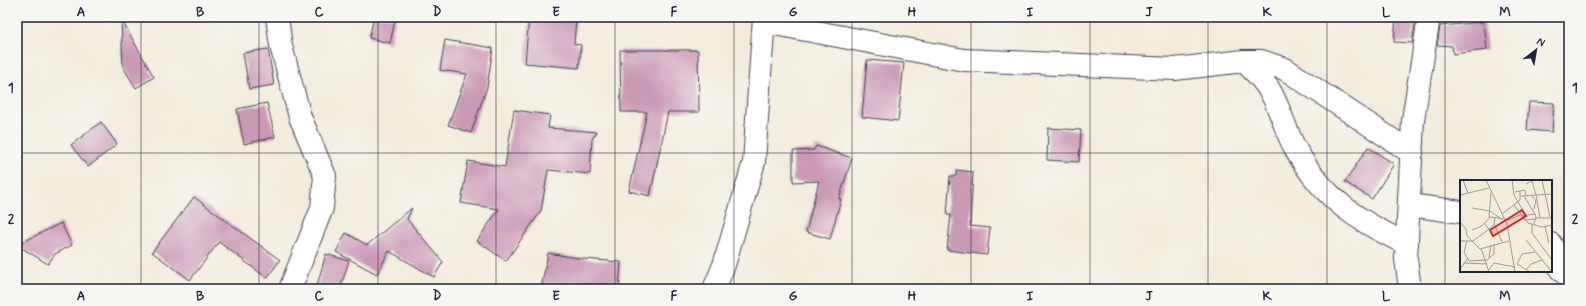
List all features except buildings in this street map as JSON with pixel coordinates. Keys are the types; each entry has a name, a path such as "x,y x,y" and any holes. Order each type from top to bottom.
{"street":[{"path":"277,17 281,46 300,117 325,176 322,208 290,289"},
{"path":"1410,289 1406,259 1413,120 1428,17"},
{"path":"714,289 724,266 754,162 764,20 964,60 1175,69 1244,61 1261,61 1284,69 1412,153"},
{"path":"1244,61 1270,91 1296,151 1314,179 1343,208 1377,230 1407,244"},
{"path":"1409,205 1460,212"},
{"path":"1552,247 1561,270 1569,277"}]}
